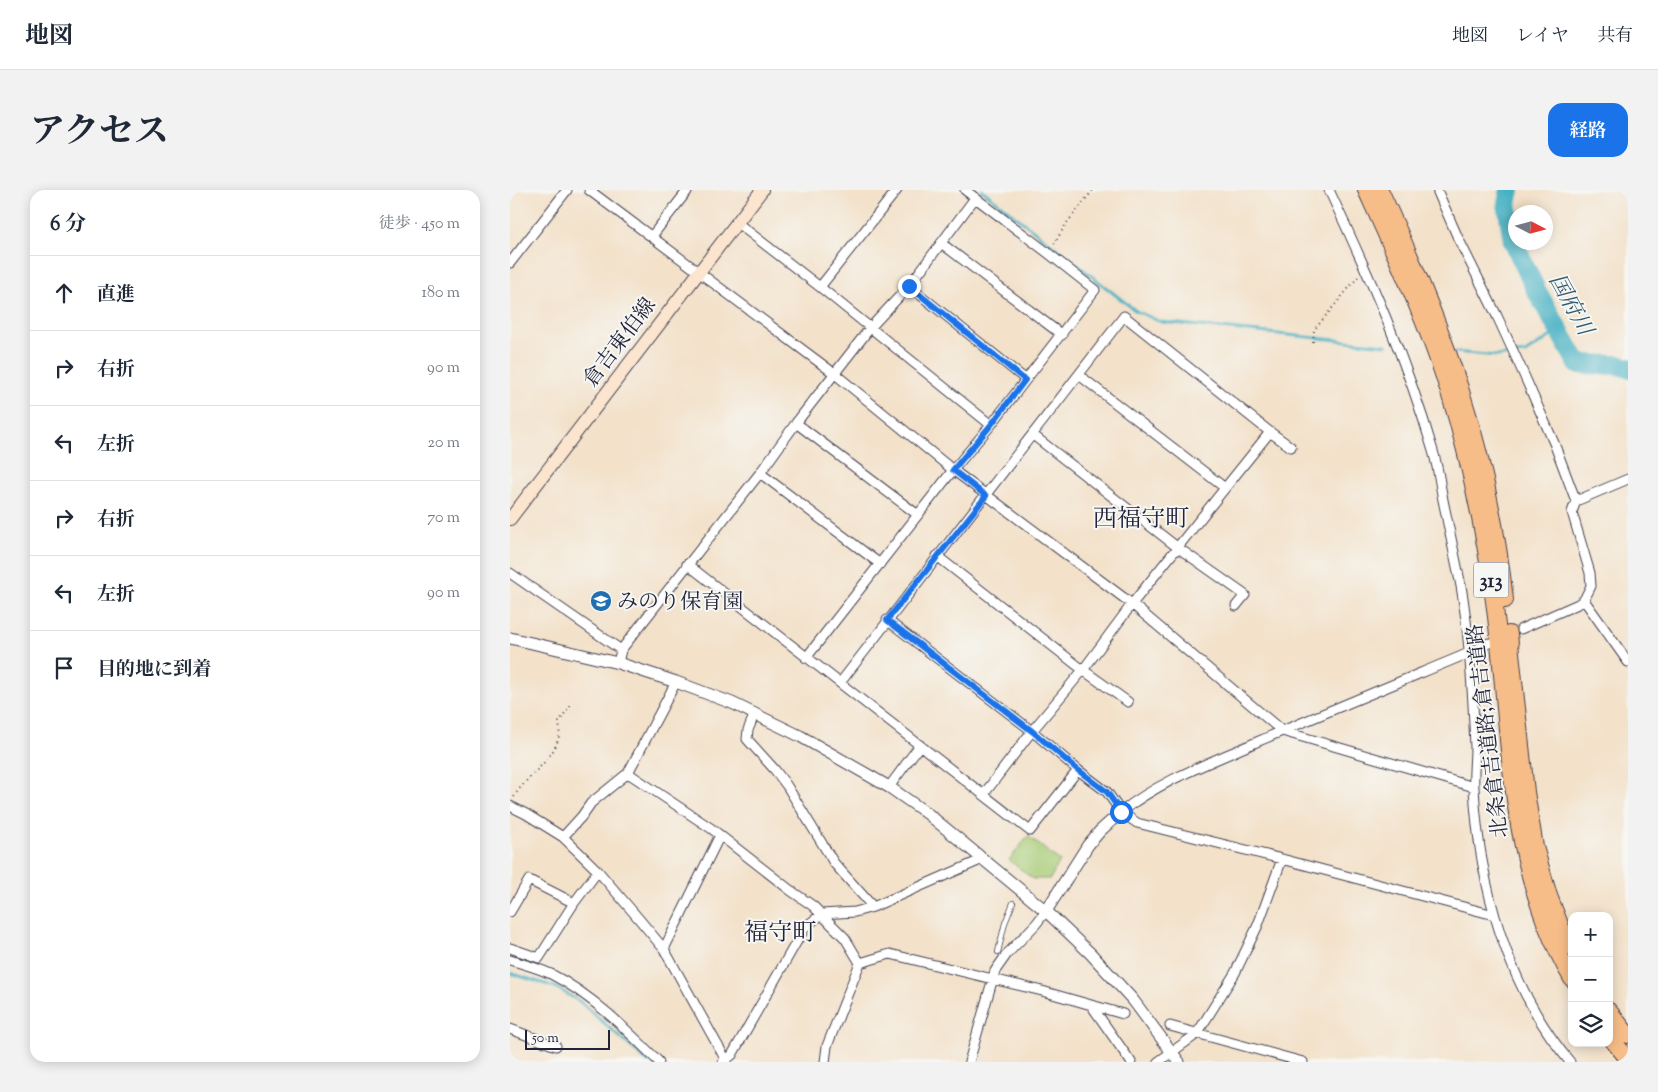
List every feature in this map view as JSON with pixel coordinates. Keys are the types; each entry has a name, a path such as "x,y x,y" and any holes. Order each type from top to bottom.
{"highway":[{"name":"北条倉吉道路;倉吉道路","path":"1366,190 1425,327 1449,392 1467,459 1493,595 1514,793 1522,849 1536,900 1548,932 1568,971"},
{"name":"北条倉吉道路;倉吉道路","path":"1380,190 1437,323 1460,388 1478,455 1493,519 1504,593 1526,792 1533,838 1549,896 1568,940"},
{"path":"1613,1016 1628,1036"},
{"path":"1613,1041 1628,1059"}],"main road":[{"name":"倉吉東伯線","path":"510,519 762,190"}],"street":[{"path":"510,263 567,190"},
{"path":"589,190 835,374 986,496 1132,604 1282,731 1474,787"},
{"path":"652,236 688,190"},
{"path":"820,287 897,190"},
{"path":"806,658 953,470 1062,335 1095,290 965,190"},
{"path":"1329,190 1366,268 1397,345 1433,452 1462,589 1469,653 1475,748 1474,787 1482,863 1494,915 1513,966 1532,1004 1554,1043 1570,1062"},
{"path":"1436,190 1497,316 1580,499"},
{"path":"618,663 621,650 760,473 796,423 870,328 909,286 975,198"},
{"path":"736,222 991,425"},
{"path":"941,243 1062,335"},
{"path":"909,286 1025,380"},
{"path":"840,683 1124,316 1291,447"},
{"path":"1079,375 1225,488"},
{"path":"796,423 918,515"},
{"path":"984,794 1032,731 1083,670 1177,547 1270,432"},
{"path":"1033,435 1177,547 1246,596 1236,606"},
{"path":"760,473 880,564"},
{"path":"1521,629 1584,600 1591,586 1572,512 1580,499 1628,479"},
{"path":"937,556 1083,670 1128,702"},
{"path":"688,564 806,658 984,794 1030,832 1078,770"},
{"path":"510,573 621,650"},
{"path":"1584,600 1628,662"},
{"path":"887,620 1032,731 1107,792 1121,812 1137,823 1282,858 1494,915"},
{"path":"510,638 618,663 676,682 755,713 824,749 889,787 928,814 1046,911 1091,954 1132,1000 1179,1062"},
{"path":"969,1062 992,978 1000,963 1046,911 1088,845 1121,812 1142,796 1172,780 1489,643"},
{"path":"562,837 582,816 591,803 628,772 676,682"},
{"path":"755,713 748,730 748,739 787,786 834,863 873,907"},
{"path":"889,787 920,745"},
{"path":"628,772 720,836 790,890 814,906 845,938 860,963"},
{"path":"513,807 562,837 598,871 664,949 725,1062 732,1055 805,927 822,914 856,912 873,907 983,859"},
{"path":"664,949 720,836"},
{"path":"1158,1062 1196,1033 1235,973 1258,925 1282,858"},
{"path":"510,948 538,958 574,902 598,871"},
{"path":"510,912 529,880 574,902"},
{"path":"860,963 890,954 992,978 1123,1014"},
{"path":"510,960 549,973 572,986 620,1024 659,1062"},
{"path":"826,1062 828,1046 860,963"},
{"path":"1091,1005 1131,1062"},
{"path":"1170,1026 1303,1062"},
{"path":"510,1029 556,1046"}],"lane":[{"path":"998,952 1005,923 1014,903"}],"path":[{"path":"1048,252 1066,224 1093,190"},
{"path":"1313,342 1314,330 1366,268"},
{"path":"513,807 514,796 552,753 561,733 558,722 571,704"}],"green space":[{"path":"1028,836 1060,861 1050,879 1033,879 1009,860"}],"waterway":[{"path":"982,190 1136,311 1161,322 1386,345"},
{"name":"国府川","path":"1510,190 1507,203 1513,241 1536,290 1578,364 1618,365 1628,368"},
{"path":"1455,352 1497,356 1525,353 1559,331"},
{"path":"510,973 555,987 579,1001 648,1062"}],"place":[{"name":"みのり保育園","path":"601,601"}],"district":[{"name":"西福守町","path":"1141,518"},
{"name":"福守町","path":"780,932"}],"route":[{"path":"909,286 1025,380 991,425 953,470 986,496 887,620 1032,731 1107,792 1121,812"}]}
